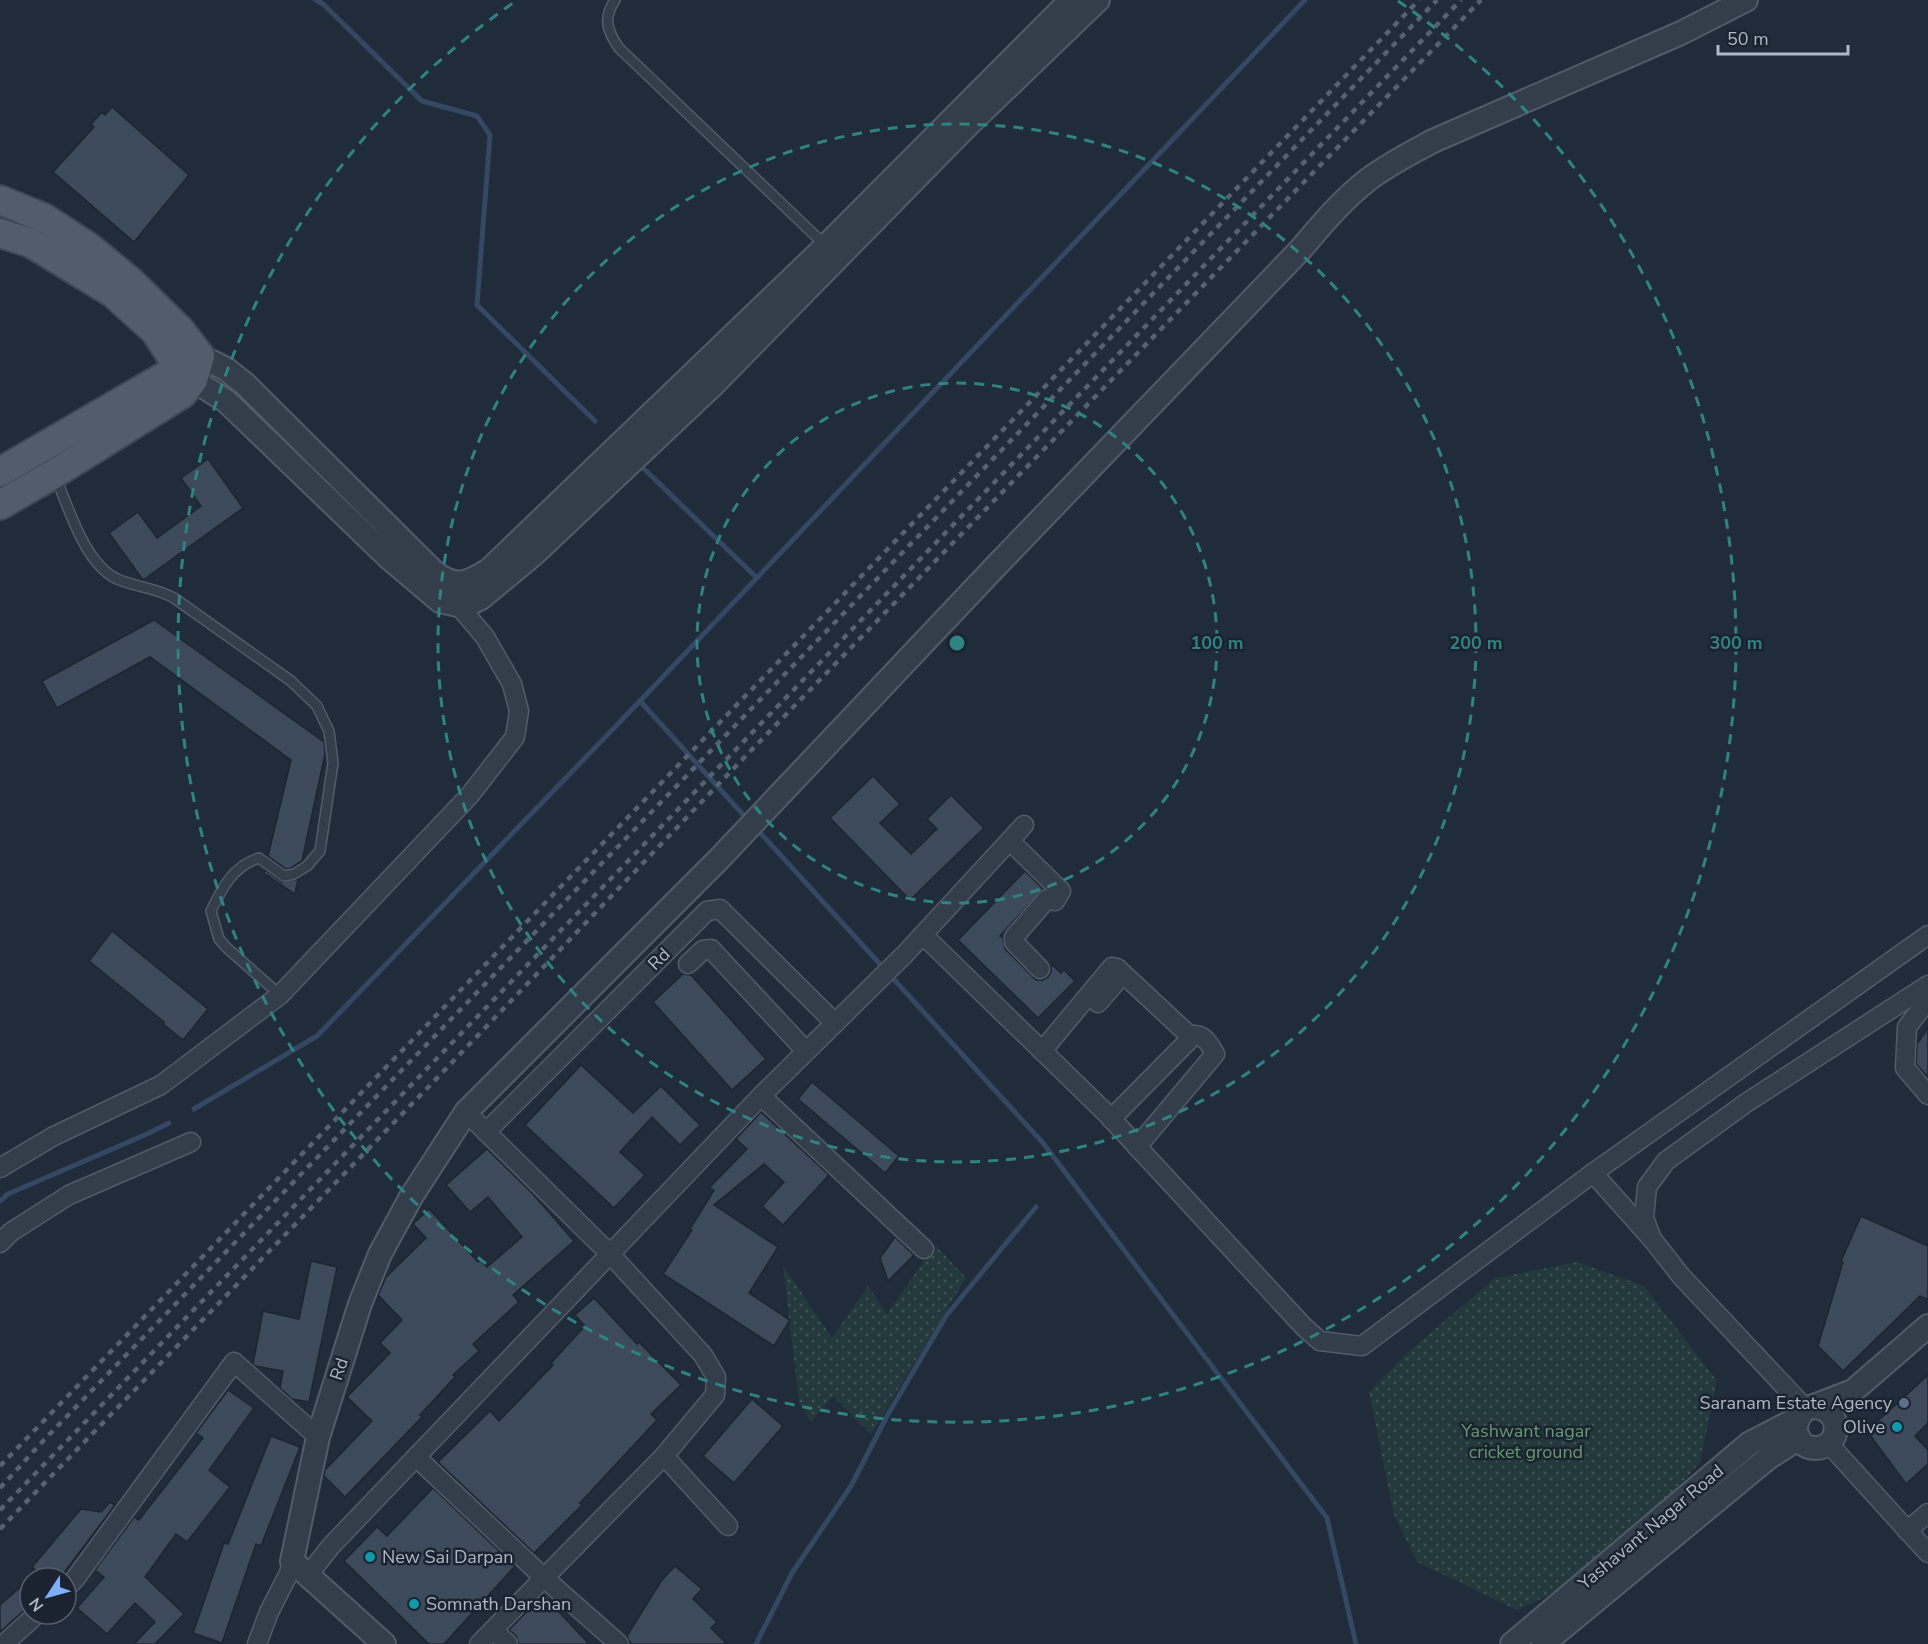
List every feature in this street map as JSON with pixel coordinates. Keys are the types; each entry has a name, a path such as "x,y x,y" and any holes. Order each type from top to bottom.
{"main road":[{"path":"0,200 44,218 90,248 130,280 180,330 191,368 182,394 0,505"},
{"path":"2,237 31,243 113,293 191,368"},
{"path":"0,472 191,368"}],"street":[{"path":"456,594 489,570 826,246 1071,0"},
{"path":"456,594 471,603 481,598 516,569 714,384 966,128 1098,0"},
{"name":"Rd","path":"257,1644 269,1612 289,1573 301,1568 318,1437 360,1304 380,1254 411,1197 466,1112 719,859 1334,211 1368,180 1398,159 1433,141 1680,33 1746,0"},
{"path":"0,1168 54,1136 161,1084 280,995 470,795 514,738 519,711 512,684 456,594 444,580 426,565 245,384 226,369 191,368"},
{"path":"384,1644 301,1568 331,1546 761,1096 905,954 1024,825"},
{"path":"1010,841 1061,891 1055,901 1047,899 1014,937 1014,942 1040,969"},
{"name":"Rd","path":"486,1131 707,911 720,909 835,1023"},
{"path":"922,935 1111,1119 1304,1327 1320,1341 1362,1346 1593,1173 1928,935"},
{"path":"688,964 703,950 711,949 806,1052"},
{"path":"1042,1051 1112,967 1117,968 1191,1037"},
{"path":"1098,1003 1123,974"},
{"path":"1652,1239 1644,1218 1647,1187 1666,1161 1746,1103 1928,985"},
{"path":"1928,1000 1922,1005 1907,1028 1905,1068 1928,1095"},
{"path":"1111,1119 1191,1037 1197,1034 1203,1038 1215,1054 1137,1147"},
{"path":"761,1096 924,1249"},
{"path":"466,1112 611,1255 703,1356 716,1377 715,1395 664,1456 479,1644"},
{"path":"0,1243 11,1232 69,1195 191,1142"},
{"path":"1593,1173 1804,1418 1809,1446 1815,1448 1832,1438 1853,1391"},
{"path":"1543,1644 1768,1458 1804,1418 1853,1391 1928,1326"},
{"path":"78,1575 234,1362 318,1437"},
{"path":"1804,1418 1826,1410 1831,1414 1836,1426 1832,1438"},
{"name":"Yashavant Nagar Road","path":"1512,1644 1750,1443 1804,1418"},
{"path":"1832,1438 1907,1531 1928,1553"},
{"path":"664,1456 728,1526"},
{"path":"416,1457 543,1577 619,1644"},
{"path":"1907,1531 1928,1513"},
{"path":"4,1644 24,1626"},
{"path":"493,1630 508,1644"}],"lane":[{"path":"615,0 608,11 609,34 619,48 826,246"},
{"path":"54,474 80,535 97,563 116,578 161,591 174,598 291,681 317,706 329,731 333,763 320,851 307,866 294,874 284,876 259,858 248,862 225,882 211,911 219,939 280,995"}],"green space":[{"path":"936,1246 966,1278 871,1434 833,1396 811,1422 799,1403 783,1265 832,1338 868,1286 887,1314"},
{"name":"Yashwant nagar cricket ground","path":"1577,1262 1644,1286 1717,1381 1700,1462 1610,1566 1517,1610 1417,1562 1394,1515 1369,1392 1406,1354 1495,1278"}],"building":[{"path":"112,107 189,175 134,242 53,172 94,127 91,124 102,112 105,115"},
{"path":"208,459 243,508 143,580 109,533 138,512 157,538 201,506 181,478"},
{"path":"154,620 324,742 325,754 302,861 291,868 286,869 268,856 291,760 150,657 57,708 42,681"},
{"path":"873,776 900,804 880,823 911,854 937,829 927,819 951,795 984,828 910,900 830,818"},
{"path":"265,870 282,882 298,879 295,894 264,873"},
{"path":"1025,871 1043,889 1000,936 1003,938 1005,949 1036,980 1048,977 1051,964 1061,973 1064,970 1075,981 1038,1018 958,940"},
{"path":"112,931 208,1009 183,1040 89,961"},
{"path":"683,974 691,975 766,1059 732,1090 653,1002"},
{"path":"1928,1028 1928,1077 1916,1064 1917,1044"},
{"path":"581,1065 633,1113 661,1086 700,1125 680,1145 652,1117 620,1152 645,1175 614,1208 525,1125"},
{"path":"812,1082 899,1156 885,1173 798,1099"},
{"path":"761,1112 829,1175 783,1225 762,1206 784,1182 764,1164 714,1205 778,1247 749,1293 790,1320 774,1346 663,1274 692,1230 690,1229 714,1190 709,1188 747,1149 736,1139"},
{"path":"487,1149 532,1193 574,1241 513,1295 519,1302 473,1344 479,1351 453,1375 455,1377 420,1415 422,1417 345,1497 324,1476 325,1470 372,1421 347,1397 390,1353 380,1343 402,1320 378,1295 386,1277 426,1238 413,1224 429,1209 478,1262 480,1260 487,1267 522,1237 488,1197 470,1212 446,1185"},
{"path":"1861,1216 1928,1246 1928,1299 1920,1296 1843,1371 1818,1346 1843,1262 1841,1261"},
{"path":"895,1237 914,1255 888,1281 880,1258"},
{"path":"311,1261 337,1267 309,1402 292,1399 280,1388 283,1371 253,1364 263,1311 299,1319"},
{"path":"594,1298 637,1344 639,1342 681,1385 651,1414 657,1420 580,1503 582,1505 534,1553 438,1462 490,1411 499,1421 553,1365 551,1363 585,1326 575,1315"},
{"name":"Olive","path":"1928,1375 1928,1423 1915,1436 1928,1450 1928,1464 1906,1484 1867,1431"},
{"path":"228,1390 254,1408 209,1470 230,1487 187,1542 176,1534 145,1577 184,1614 155,1644 134,1644 155,1622 135,1603 107,1634 78,1607 104,1577 95,1570 134,1517 139,1520 203,1438 196,1433"},
{"path":"752,1399 783,1426 734,1483 703,1456"},
{"path":"271,1436 300,1447 261,1546 256,1544 222,1643 193,1633 224,1543 228,1544"},
{"path":"433,1488 515,1566 444,1644 429,1644 344,1561 377,1527 387,1536"},
{"path":"110,1502 115,1505 69,1566 33,1566 81,1509 101,1512"},
{"path":"675,1566 702,1589 693,1599 717,1622 711,1628 727,1644 632,1644 630,1642 627,1636 661,1581"},
{"path":"18,1589 18,1616 0,1632 0,1605"},
{"path":"545,1593 561,1609 558,1611 589,1644 519,1644 516,1636 509,1630"}],"waterway":[{"path":"316,0 323,4 422,101 477,116 490,135 477,305 595,421"},
{"path":"748,820 640,701 1305,0"},
{"path":"642,467 757,578"},
{"path":"194,1109 317,1036 640,701"},
{"path":"755,827 1043,1143 1327,1518 1356,1644"},
{"path":"0,1201 8,1194 169,1123"},
{"path":"756,1644 792,1573 851,1486 887,1416 946,1316 1036,1207"}],"railway":[{"path":"0,1466 1419,0"},
{"path":"0,1488 1437,0"},
{"path":"0,1510 1461,0"},
{"path":"0,1529 735,767 1481,0"}],"place":[{"name":"Saranam Estate Agency","path":"1904,1403"},
{"name":"Olive","path":"1897,1427"},
{"name":"New Sai Darpan","path":"370,1557"},
{"name":"Somnath Darshan","path":"414,1604"}]}
